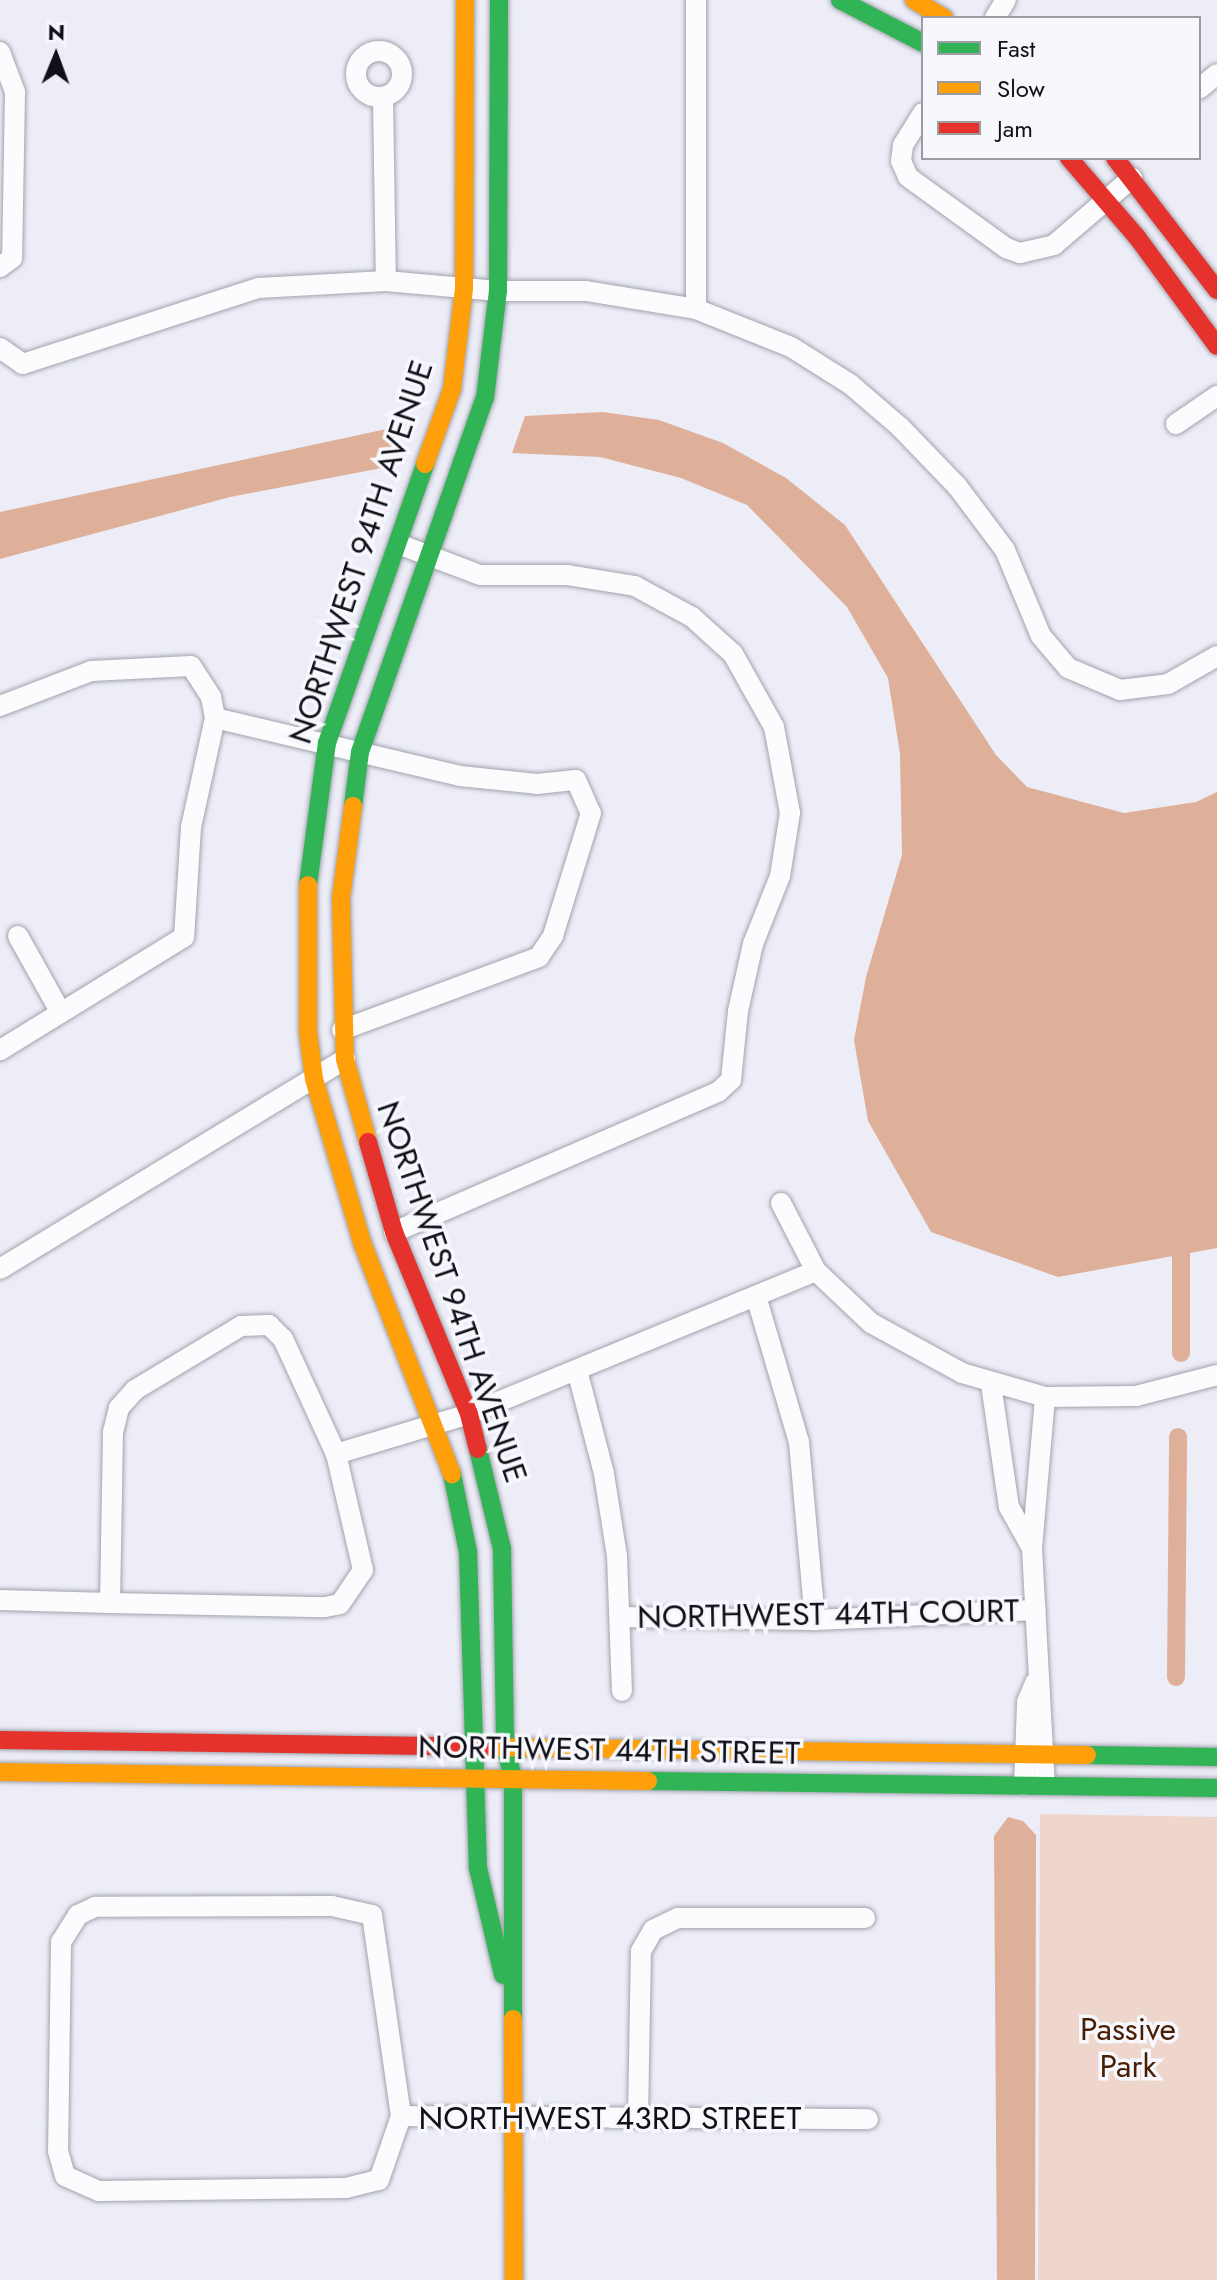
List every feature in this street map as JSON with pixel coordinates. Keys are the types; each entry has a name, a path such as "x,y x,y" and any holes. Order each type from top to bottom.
{"street":[{"name":"NORTHWEST 94TH AVENUE","path":"465,0 464,288 452,389 401,545 359,642 327,743 307,896 308,1032 314,1079 363,1245 438,1424 468,1552 473,1779 484,1900 513,2002"},
{"name":"NORTHWEST 94TH AVENUE","path":"499,0 498,291 485,398 432,559 391,656 360,752 341,899 345,1059 394,1232 469,1414 502,1549 505,1746 513,1779 514,2280"},
{"path":"696,0 696,309"},
{"path":"840,0 921,42"},
{"path":"914,0 941,16"},
{"path":"0,52 15,92 12,258 0,267"},
{"path":"1201,87 1217,74"},
{"path":"383,97 386,281"},
{"path":"921,116 903,145 901,161 908,177 1006,248 1037,252 1054,245 1132,178"},
{"path":"1071,160 1107,198 1217,346"},
{"path":"1117,160 1217,290"},
{"path":"0,348 23,364 258,288 386,281 498,291 586,291 696,309 791,347 850,384 900,427 957,486 1005,550 1041,636 1068,668 1120,690 1168,684 1217,656"},
{"path":"1176,424 1217,396"},
{"path":"394,1232 718,1092 731,1080 738,1011 753,944 780,876 790,813 774,727 733,654 692,617 635,586 568,575 480,575 401,545"},
{"path":"0,706 91,671 191,666 211,697 215,718 191,827 184,937 0,1050"},
{"path":"215,718 460,776 537,784 576,780 591,813 553,936 539,957 342,1030"},
{"path":"18,936 60,1011"},
{"path":"0,1269 345,1059"},
{"path":"781,1203 816,1271 871,1323 914,1350 991,1384 1045,1397 1136,1396 1217,1375"},
{"path":"336,1454 469,1414 816,1271"},
{"path":"756,1296 799,1442 815,1620"},
{"path":"0,1600 110,1603 325,1607 340,1604 363,1570 336,1454 283,1339 269,1325 241,1326 135,1390 119,1408 113,1432 110,1603"},
{"path":"577,1370 606,1488 620,1617 622,1691"},
{"path":"991,1384 1009,1507 1032,1548"},
{"path":"1034,1785 1034,1754 1044,1703 1035,1683 1036,1610 1032,1548 1045,1397"},
{"name":"NORTHWEST 44TH COURT","path":"620,1617 815,1620 1036,1610"},
{"name":"NORTHWEST 44TH STREET","path":"0,1740 1217,1757"},
{"name":"NORTHWEST 44TH STREET","path":"0,1772 1217,1788"},
{"name":"NORTHWEST 43RD STREET","path":"316,1906 372,1915 401,2116 379,2180 346,2188 99,2191 65,2176 58,2151 61,1942 78,1915 95,1907 316,1906"},
{"path":"638,2119 641,1951 653,1930 678,1918 865,1918"},
{"name":"NORTHWEST 43RD STREET","path":"401,2116 513,2120 868,2119"}],"green space":[{"name":"Passive Park","path":"1040,1814 1217,1817 1217,2280 1038,2280"}],"shaded area":[{"path":"603,412 659,420 723,443 786,478 845,525 996,755 1027,787 1124,813 1196,802 1217,792 1217,1248 1058,1277 931,1232 868,1121 854,1040 866,977 902,855 900,754 888,678 847,607 747,505 681,478 600,457 512,453 525,416"},
{"path":"396,427 392,466 230,497 0,559 0,512"},
{"path":"1008,1817 1023,1821 1036,1835 1035,2280 997,2280 994,1836"}],"waterway":[{"path":"1181,1254 1181,1353"},
{"path":"1176,1677 1178,1437"}],"traffic: fast":[{"path":"353,806 360,752 485,398 498,291 499,0"},
{"path":"840,0 921,42"},
{"path":"308,885 327,743 425,464"},
{"path":"478,1449 502,1549 505,1746 513,1779 513,2019"},
{"path":"452,1474 468,1552 478,1868 503,1975"},
{"path":"1087,1755 1217,1757"},
{"path":"648,1781 1217,1788"}],"traffic: slow":[{"path":"425,464 452,389 464,288 465,0"},
{"path":"914,0 941,16"},
{"path":"353,806 341,899 345,1059 368,1142"},
{"path":"308,885 308,1032 314,1079 363,1245 452,1474"},
{"path":"485,1747 1087,1755"},
{"path":"0,1772 648,1781"},
{"path":"513,2019 514,2280"}],"traffic: jam":[{"path":"1071,160 1137,237 1217,346"},
{"path":"1117,160 1217,290"},
{"path":"368,1142 394,1232 469,1414 478,1449"},
{"path":"0,1740 485,1747"}]}
